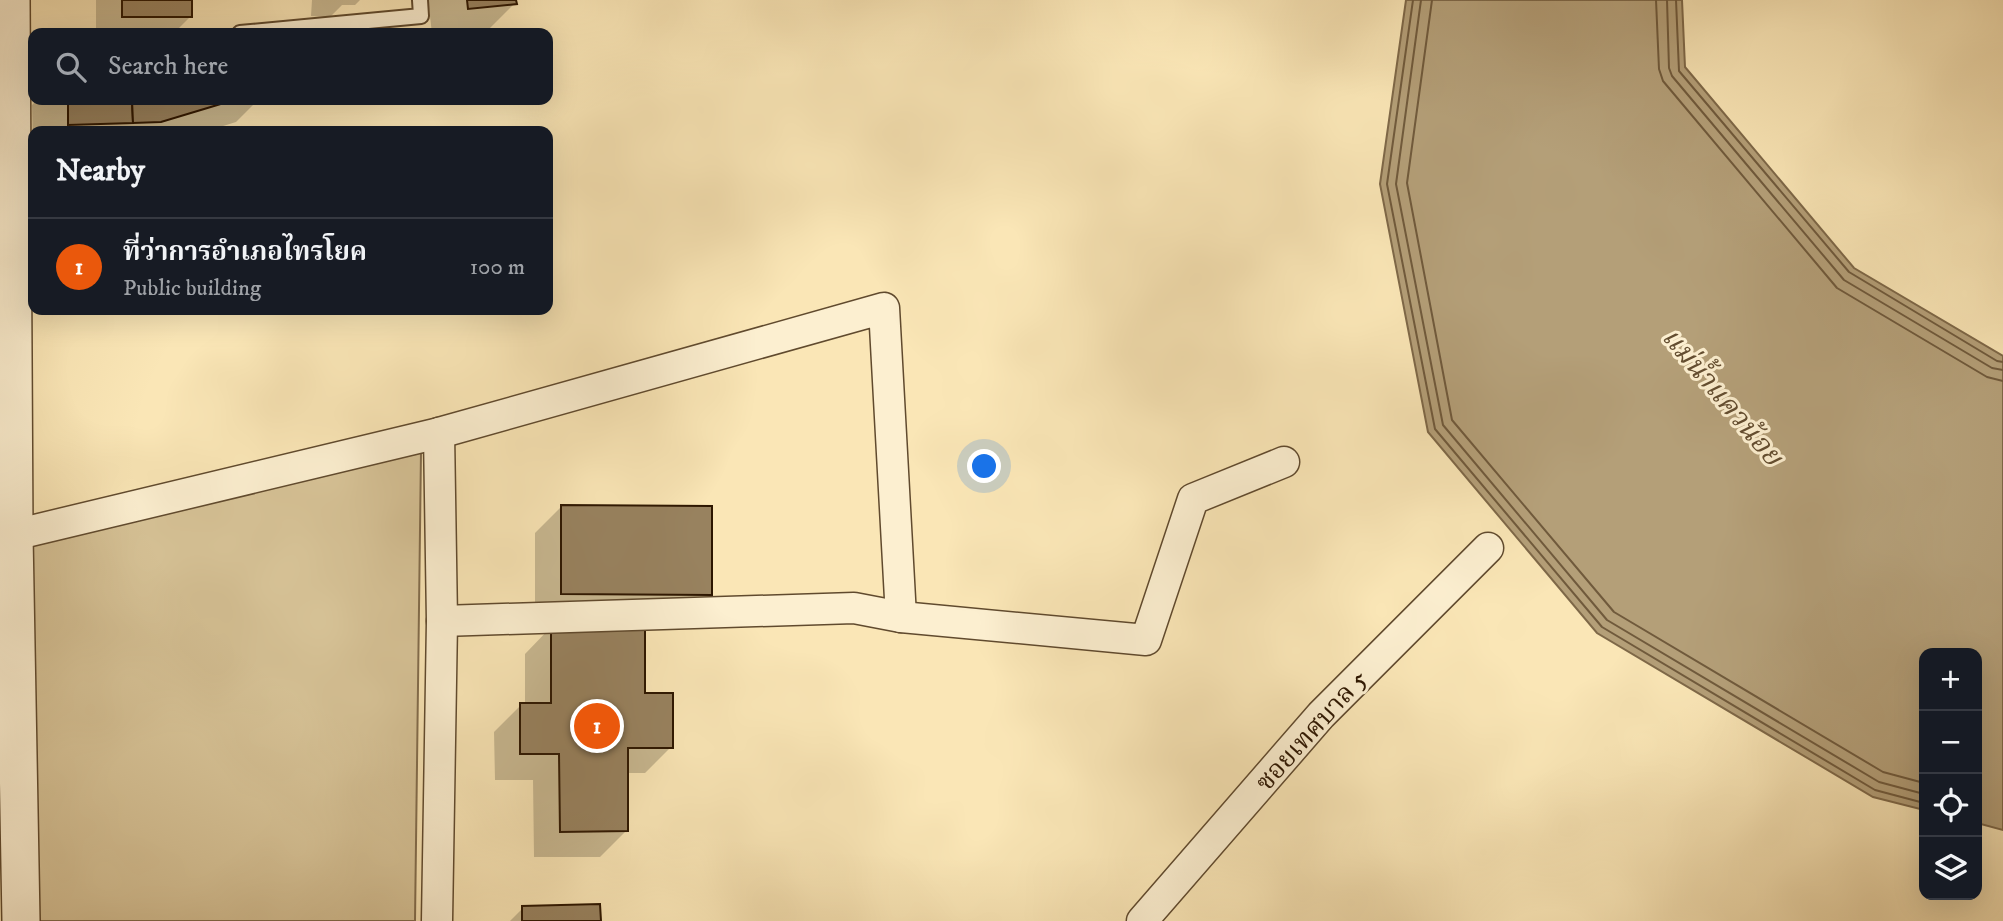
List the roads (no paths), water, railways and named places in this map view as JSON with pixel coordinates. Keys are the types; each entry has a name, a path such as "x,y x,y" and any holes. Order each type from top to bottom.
{"street":[{"path":"10,0 16,55 14,535 21,921"},
{"path":"14,535 439,433 884,307 901,617"},
{"path":"437,921 442,621 439,433"},
{"path":"442,621 854,608 901,617 1146,640 1193,499 1284,462"},
{"name":"ซอยเทศบาล 5","path":"1142,921 1321,715 1488,548"}],"lane":[{"path":"293,28 421,16 420,0"}],"water":[{"name":"แม่น้ำแควน้อย","path":"1406,0 1682,0 1685,67 1854,268 2003,356 2003,830 1982,824 1982,648 1919,648 1919,809 1873,797 1597,633 1428,432 1380,184"}],"place":[{"name":"ที่ว่าการอำเภอไทรโยค","path":"597,726"}]}
